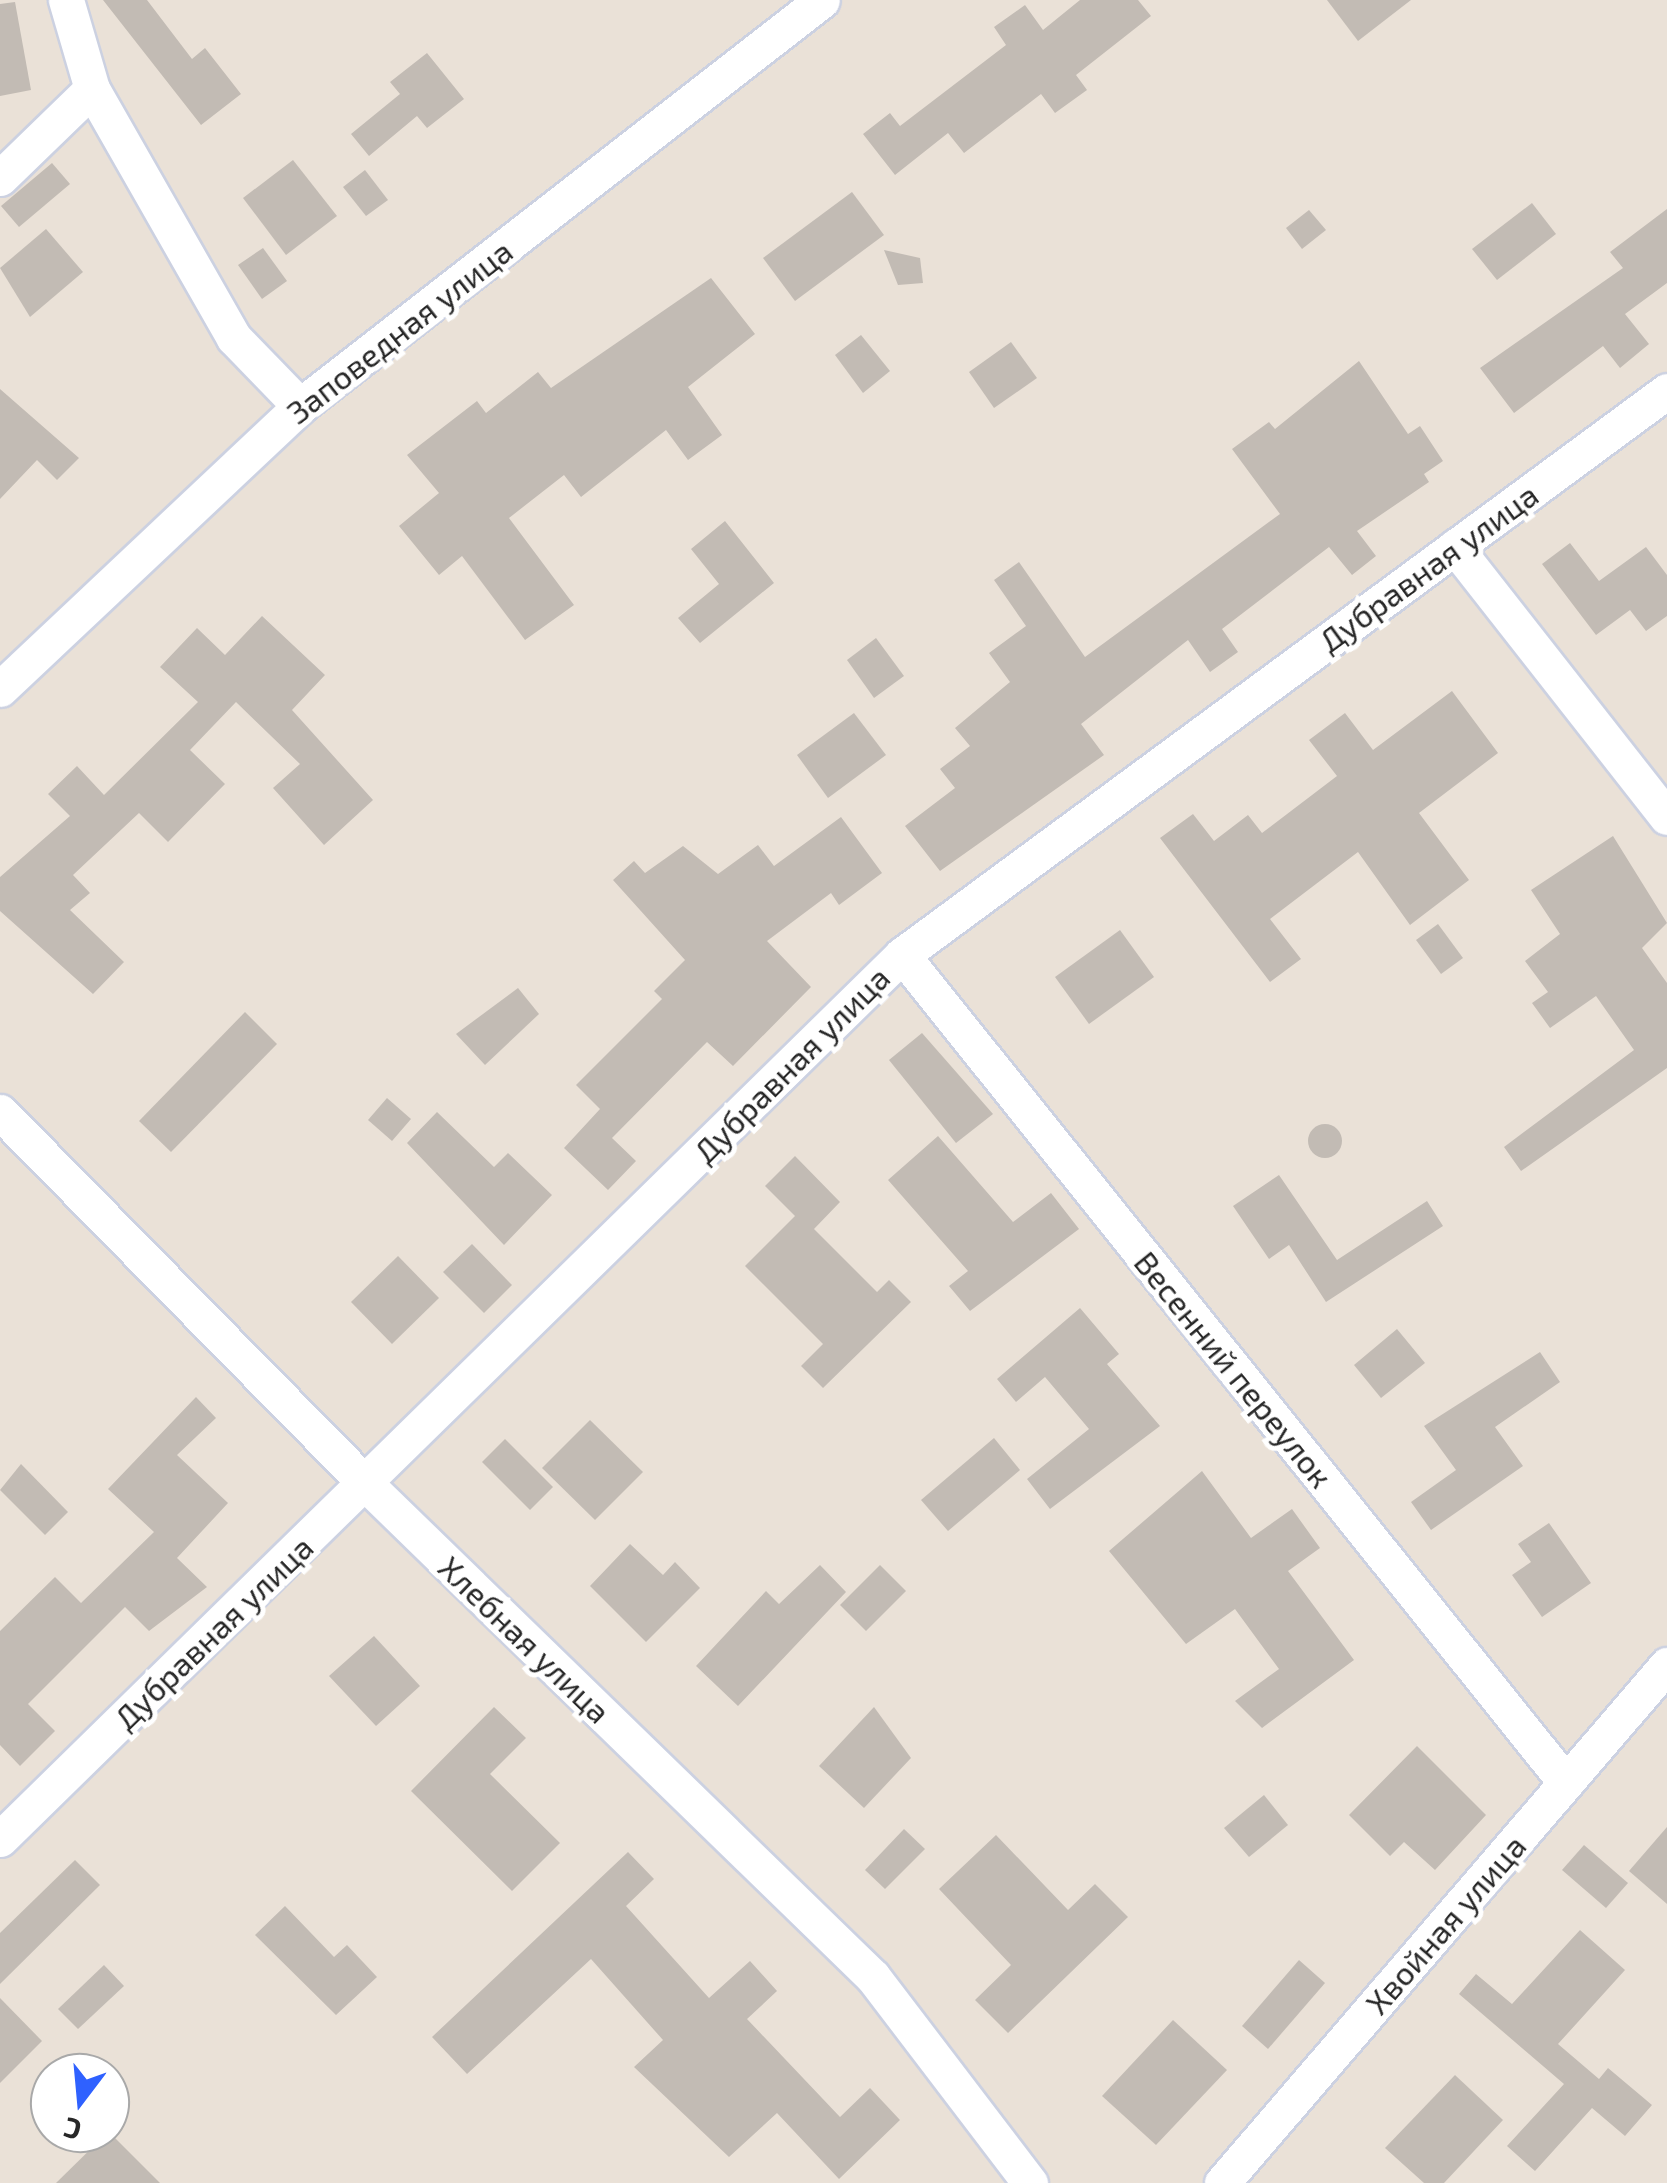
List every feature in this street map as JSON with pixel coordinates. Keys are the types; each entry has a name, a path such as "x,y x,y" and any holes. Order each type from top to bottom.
{"street":[{"path":"66,0 92,89 234,338 300,406"},
{"name":"Заповедная улица","path":"0,689 300,406 822,0"},
{"path":"0,178 92,89"},
{"name":"Дубравная улица","path":"0,1839 902,955 1667,391"},
{"path":"1455,547 1667,817"},
{"name":"Весенний переулок","path":"902,955 1566,1784"},
{"name":"Хлебная улица","path":"0,1112 366,1484 874,1976 1030,2183"},
{"name":"Хвойная улица","path":"1222,2183 1667,1665"}],"building":[{"path":"103,0 147,0 192,59 205,48 241,94 201,125"},
{"path":"1080,0 1138,0 1151,16 1076,75 1087,90 1055,113 1041,94 964,153 948,133 895,175 863,134 890,113 900,126 1006,45 994,27 1025,5 1043,30"},
{"path":"1327,0 1411,0 1358,41"},
{"path":"15,2 31,90 0,96 0,4"},
{"path":"427,53 464,99 427,128 417,116 369,156 351,134 400,94 390,82"},
{"path":"293,160 337,216 286,255 243,198"},
{"path":"52,163 70,184 19,227 1,206"},
{"path":"365,170 388,200 366,216 343,187"},
{"path":"852,192 884,235 795,301 763,258"},
{"path":"1532,203 1556,234 1497,280 1472,249"},
{"path":"1667,209 1667,283 1625,314 1649,344 1620,368 1603,346 1514,413 1480,368 1623,268 1610,252"},
{"path":"1309,210 1326,230 1302,249 1286,228"},
{"path":"46,229 83,272 30,317 0,268"},
{"path":"263,248 287,281 262,299 238,265"},
{"path":"884,250 920,258 923,283 898,285"},
{"path":"711,278 755,334 688,387 722,435 688,460 666,430 581,497 564,475 509,518 574,605 525,640 462,556 439,575 399,526 439,493 407,455 477,401 486,413 538,372 551,388"},
{"path":"861,335 890,371 863,393 835,355"},
{"path":"1011,342 1037,378 994,408 969,372"},
{"path":"1359,361 1408,434 1420,426 1443,461 1424,474 1429,482 1357,531 1376,556 1352,575 1329,547 1222,629 1238,652 1210,672 1188,640 1081,724 1104,755 940,871 905,826 955,788 940,769 970,746 955,728 1010,682 989,653 1026,626 994,580 1019,562 1085,657 1280,514 1232,449 1269,422 1275,429"},
{"path":"0,389 79,458 57,480 37,460 0,499"},
{"path":"725,521 774,583 700,643 678,618 719,584 691,549"},
{"path":"1570,543 1599,581 1646,547 1667,575 1667,616 1646,631 1630,610 1596,635 1542,564"},
{"path":"262,616 325,675 292,710 373,800 324,845 273,788 300,764 236,702 190,750 225,784 168,842 139,813 73,875 90,893 70,910 124,962 93,994 0,911 0,877 70,816 48,794 77,766 104,795 198,702 160,667 197,628 225,655"},
{"path":"876,638 904,676 874,698 847,660"},
{"path":"1452,691 1498,753 1419,813 1469,880 1410,925 1358,852 1270,919 1301,959 1270,982 1160,838 1193,814 1214,841 1248,815 1262,833 1337,776 1309,740 1345,713 1373,750"},
{"path":"854,713 886,755 828,798 797,755"},
{"path":"841,817 882,873 839,905 831,893 767,941 811,987 733,1066 707,1042 612,1138 636,1161 608,1190 564,1148 600,1109 576,1085 662,999 654,991 685,960 613,880 634,861 645,873 683,846 718,874 758,845 774,866"},
{"path":"1613,836 1667,923 1642,948 1667,983 1667,1068 1521,1171 1504,1147 1634,1050 1596,996 1550,1028 1532,1003 1548,992 1525,961 1560,934 1531,890"},
{"path":"1438,924 1463,958 1441,974 1416,940"},
{"path":"1120,930 1154,977 1089,1024 1055,977"},
{"path":"518,988 539,1014 485,1065 456,1034"},
{"path":"245,1012 277,1044 171,1152 139,1121"},
{"path":"922,1033 993,1114 956,1143 889,1060"},
{"path":"387,1098 411,1119 392,1141 368,1120"},
{"path":"437,1112 494,1167 508,1153 552,1195 504,1245 407,1143"},
{"path":"1325,1124 1337,1129 1342,1141 1337,1153 1325,1158 1313,1153 1308,1141 1313,1129"},
{"path":"938,1136 1013,1222 1051,1193 1079,1229 970,1311 949,1286 968,1271 888,1180"},
{"path":"795,1156 840,1202 814,1229 877,1292 889,1280 911,1302 823,1388 801,1366 823,1344 745,1266 795,1216 765,1186"},
{"path":"1279,1175 1337,1260 1427,1201 1443,1226 1326,1302 1289,1245 1269,1259 1233,1206"},
{"path":"472,1244 512,1285 484,1313 443,1272"},
{"path":"398,1256 439,1298 392,1344 351,1302"},
{"path":"1080,1308 1119,1354 1107,1364 1160,1426 1050,1509 1027,1479 1089,1429 1045,1377 1016,1402 997,1379"},
{"path":"1397,1329 1425,1363 1381,1398 1354,1365"},
{"path":"1540,1352 1560,1382 1495,1427 1523,1466 1431,1530 1411,1502 1456,1470 1424,1426"},
{"path":"196,1397 216,1418 177,1455 228,1503 177,1558 207,1587 149,1631 125,1607 28,1704 55,1731 20,1766 0,1745 0,1631 55,1577 81,1603 154,1532 108,1489"},
{"path":"590,1420 643,1472 595,1520 542,1468"},
{"path":"994,1438 1020,1470 948,1531 921,1500"},
{"path":"505,1439 553,1487 530,1510 482,1462"},
{"path":"21,1464 68,1512 45,1535 0,1490"},
{"path":"1202,1471 1251,1538 1292,1509 1320,1548 1288,1571 1354,1660 1262,1728 1235,1701 1279,1669 1235,1609 1186,1644 1109,1551"},
{"path":"1549,1523 1591,1583 1542,1617 1512,1575 1531,1562 1518,1544"},
{"path":"630,1544 663,1575 675,1562 700,1588 646,1642 590,1586"},
{"path":"820,1565 846,1592 738,1706 696,1666 766,1591 779,1604"},
{"path":"880,1565 906,1591 866,1631 840,1605"},
{"path":"374,1636 420,1686 376,1726 329,1676"},
{"path":"494,1707 526,1738 490,1774 560,1843 512,1891 411,1791"},
{"path":"874,1707 911,1758 864,1808 819,1766"},
{"path":"1417,1746 1486,1815 1435,1870 1404,1842 1390,1856 1349,1815"},
{"path":"1264,1795 1288,1825 1249,1857 1224,1828"},
{"path":"1667,1827 1667,1904 1629,1871"},
{"path":"904,1829 925,1849 885,1889 865,1870"},
{"path":"996,1835 1068,1910 1095,1884 1128,1917 1008,2033 975,2000 1011,1965 939,1889"},
{"path":"1584,1845 1628,1883 1606,1908 1562,1870"},
{"path":"628,1852 654,1879 626,1906 709,1998 750,1961 777,1991 747,2019 840,2117 870,2088 900,2120 839,2179 777,2113 729,2157 634,2067 663,2040 591,1959 467,2074 432,2037"},
{"path":"75,1860 100,1885 0,1984 0,1933"},
{"path":"285,1906 334,1957 347,1945 377,1977 336,2015 255,1935"},
{"path":"1580,1930 1625,1970 1558,2044 1599,2079 1608,2068 1652,2105 1625,2136 1592,2108 1535,2171 1507,2146 1564,2084 1459,1994 1476,1974 1512,2004"},
{"path":"1299,1960 1325,1983 1268,2049 1242,2026"},
{"path":"104,1965 124,1986 78,2029 58,2009"},
{"path":"0,1998 42,2041 0,2083"},
{"path":"1173,2020 1227,2070 1156,2145 1102,2096"},
{"path":"1455,2075 1503,2120 1444,2183 1424,2183 1385,2148"},
{"path":"87,2153 130,2153 160,2183 56,2183"}]}
